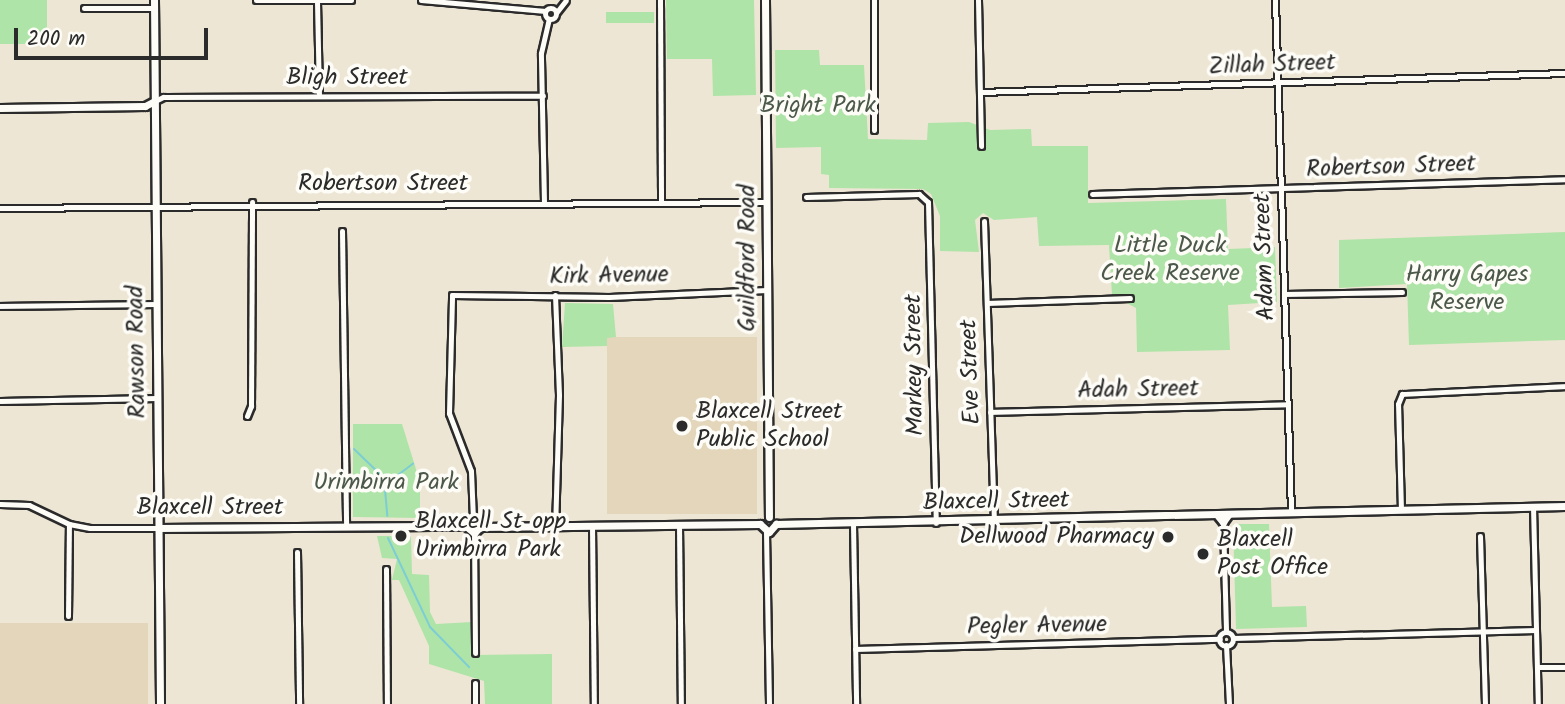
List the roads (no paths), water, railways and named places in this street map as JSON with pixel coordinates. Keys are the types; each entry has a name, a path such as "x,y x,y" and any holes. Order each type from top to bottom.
{"street":[{"path":"257,0 351,0"},
{"path":"421,0 491,2 556,13"},
{"path":"549,19 566,0"},
{"path":"660,0 661,200"},
{"name":"Guildford Road","path":"765,0 769,517"},
{"path":"874,0 874,130"},
{"path":"978,0 981,146"},
{"name":"Adam Street","path":"1275,0 1291,513"},
{"path":"317,1 319,96"},
{"path":"84,9 154,4"},
{"name":"Rawson Road","path":"154,4 160,704"},
{"path":"544,202 542,49 549,19 547,11"},
{"name":"Zillah Street","path":"980,92 1565,73"},
{"name":"Bligh Street","path":"153,102 163,97 543,96"},
{"path":"0,108 143,106 153,102"},
{"name":"Robertson Street","path":"1092,194 1565,180"},
{"name":"Markey Street","path":"806,197 919,194 930,207 936,523"},
{"path":"247,416 251,405 252,202"},
{"name":"Robertson Street","path":"0,208 252,202 766,202"},
{"name":"Eve Street","path":"985,221 994,521"},
{"path":"342,231 346,526"},
{"name":"Kirk Avenue","path":"473,519 471,471 449,413 452,295 767,290"},
{"path":"1284,295 1402,292"},
{"path":"555,295 555,526"},
{"path":"987,303 1130,298"},
{"path":"0,306 155,304"},
{"path":"1401,510 1398,404 1402,394 1565,386"},
{"path":"0,401 157,398"},
{"name":"Adah Street","path":"990,412 1287,404"},
{"name":"Blaxcell Street","path":"0,503 29,505 69,524 158,528 466,526"},
{"path":"1533,506 1538,704"},
{"path":"1291,513 1565,506"},
{"name":"Blaxcell Street","path":"776,524 1220,519 1222,512 1228,515 1291,513"},
{"path":"475,653 477,530 473,519 466,526 477,530 555,526 760,524 769,517 776,524 766,532"},
{"path":"1220,519 1226,632 1220,639 1226,645 1228,704"},
{"path":"68,617 69,524"},
{"path":"760,524 766,532 769,704"},
{"path":"853,524 856,704"},
{"path":"679,525 681,704"},
{"path":"592,526 594,704"},
{"path":"1480,536 1485,704"},
{"path":"297,552 299,704"},
{"path":"386,569 387,704"},
{"path":"1226,632 1233,638 1536,630"},
{"path":"1226,645 1233,638"},
{"name":"Pegler Avenue","path":"855,649 1220,639"},
{"path":"1537,667 1565,667"},
{"path":"475,683 475,704"}],"waterway":[{"path":"354,449 384,478 387,516"},
{"path":"386,484 413,464"},
{"path":"388,538 430,627 469,667"}],"place":[{"name":"Blaxcell Street Public School","path":"682,426"},
{"name":"Blaxcell St opp Urimbirra Park","path":"401,536"},
{"name":"Dellwood Pharmacy","path":"1168,537"},
{"name":"Blaxcell Post Office","path":"1203,554"}],"park label":[{"name":"Bright Park","path":"818,106"},
{"name":"Little Duck Creek Reserve","path":"1170,260"},
{"name":"Harry Gapes Reserve","path":"1467,289"},
{"name":"Urimbirra Park","path":"386,483"}]}
